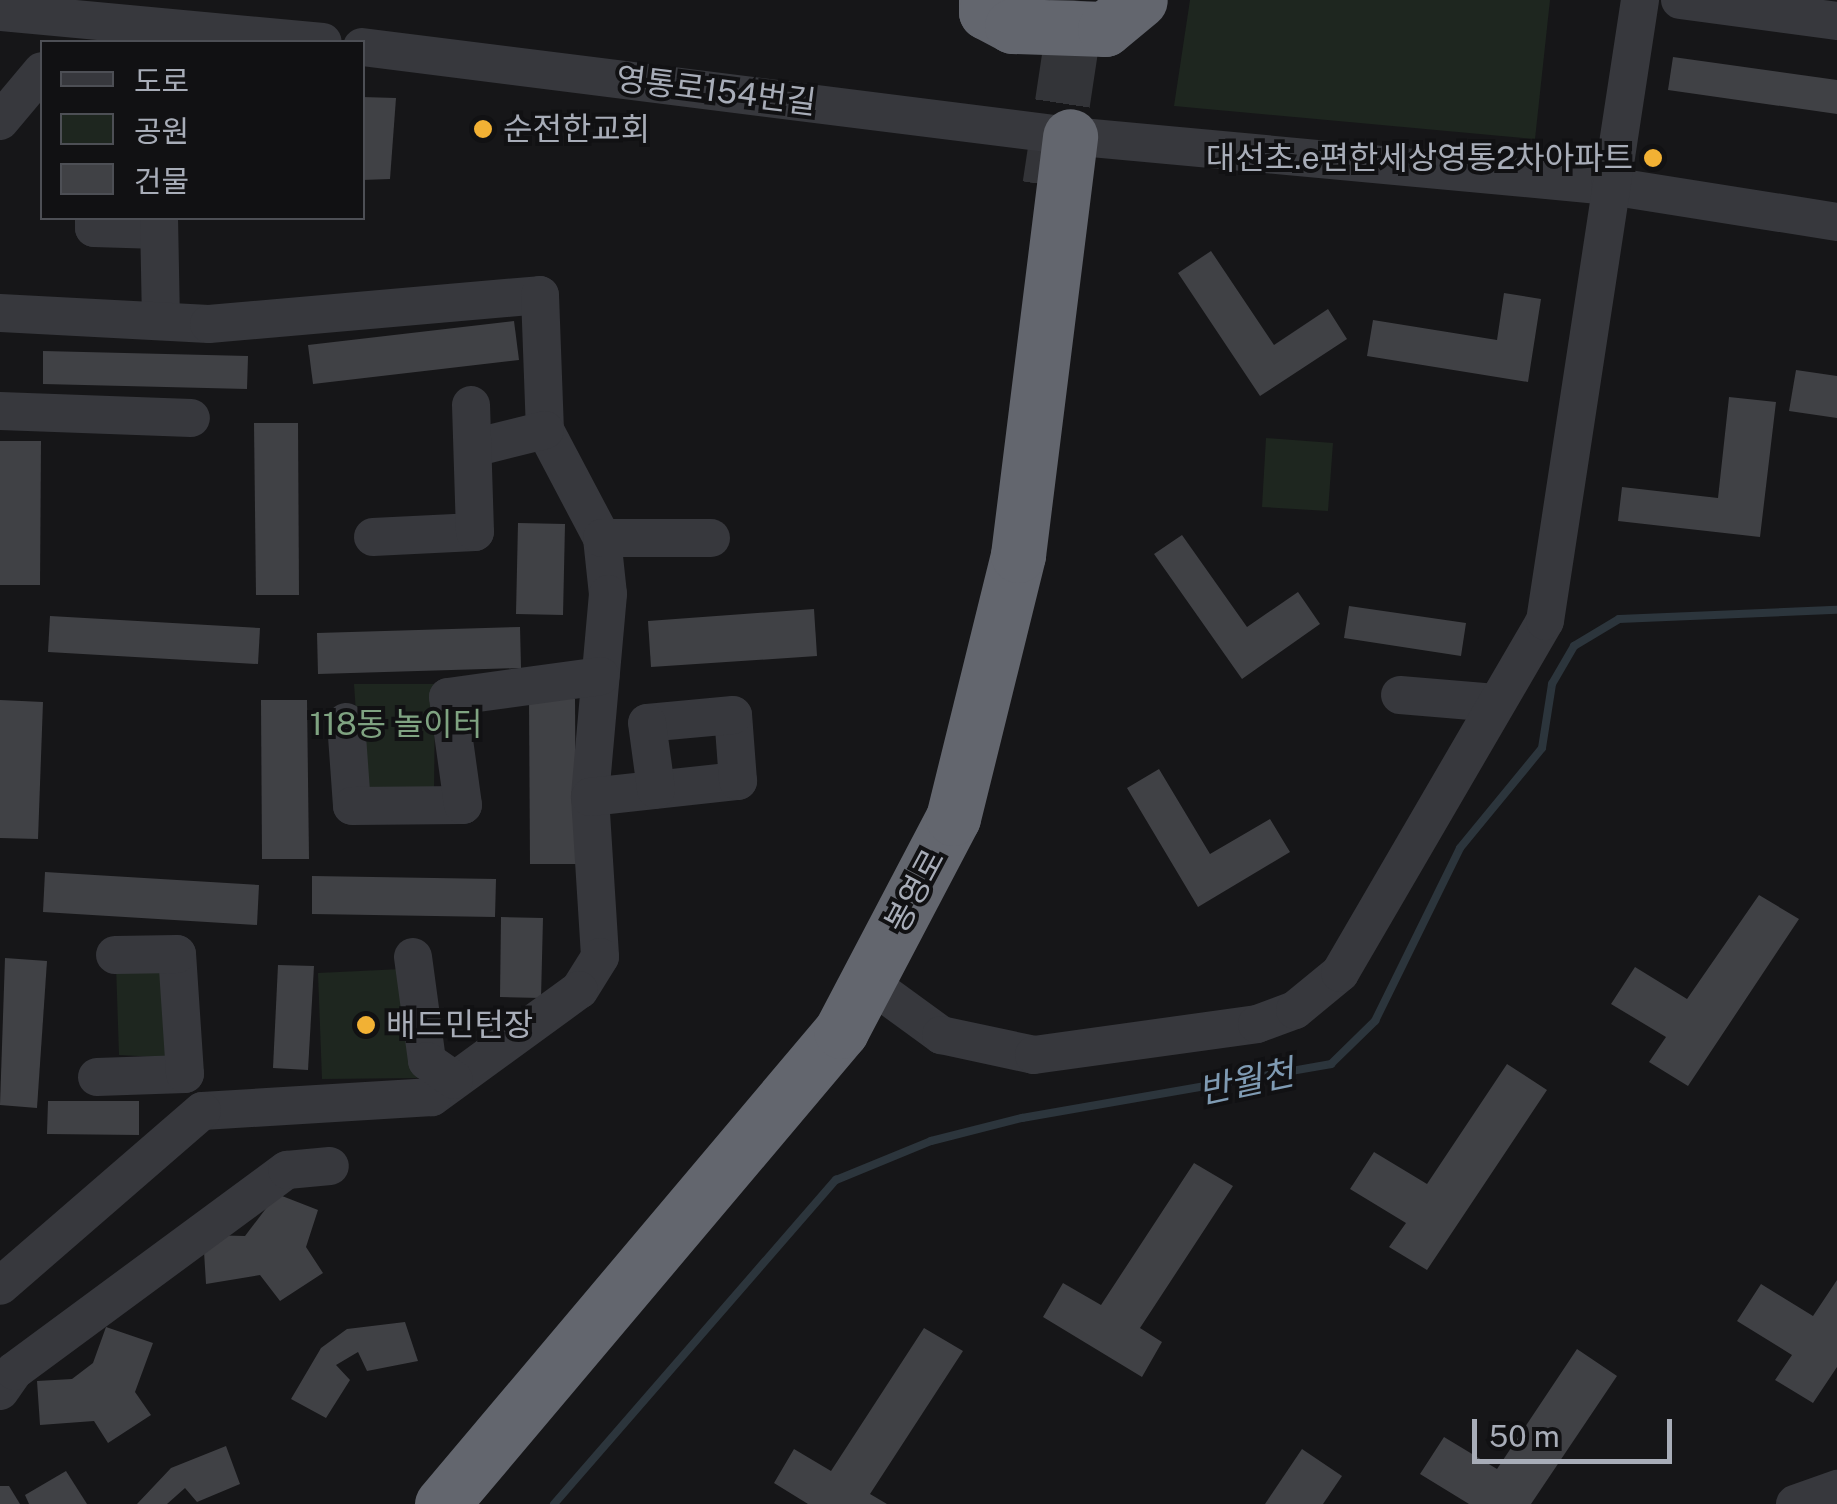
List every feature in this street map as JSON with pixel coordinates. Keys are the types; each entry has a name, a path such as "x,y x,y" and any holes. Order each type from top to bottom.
{"highway":[{"path":"986,0 986,12 1012,26 1105,29 1140,0"},
{"name":"봉영로","path":"442,1504 841,1032 953,818 1018,554 1070,136"}],"street":[{"path":"867,981 941,1034 1034,1056 1257,1024 1295,1010 1340,974 1545,622 1640,0"},
{"path":"1680,0 1837,21"},
{"path":"0,12 303,40"},
{"name":"영통로154번길","path":"365,47 1070,136 1610,186 1837,222"},
{"path":"0,121 40,73"},
{"path":"94,220 94,228 159,224 161,319"},
{"path":"0,313 209,324 540,295 545,430 602,538 602,676 590,797 600,957 580,990 432,1096 202,1111 0,1286"},
{"path":"372,537 475,532 472,405"},
{"path":"0,412 192,418"},
{"path":"473,448 545,430"},
{"path":"602,538 711,538"},
{"path":"346,722 352,806 463,806 448,697 602,676"},
{"path":"1400,694 1496,704"},
{"path":"590,797 656,790"},
{"path":"97,1077 185,1074 177,954 114,955"},
{"path":"413,956 428,1061 454,1080"},
{"path":"0,1391 14,1370 288,1170 330,1166"},
{"path":"1795,1504 1837,1489"}],"green space":[{"path":"1190,0 1550,0 1535,139 1174,106"},
{"path":"1266,438 1333,443 1328,511 1262,507"},
{"name":"118동 놀이터","path":"354,684 435,684 434,796 362,798"},
{"path":"116,965 165,965 176,1058 119,1055"},
{"name":"배드민턴장","path":"402,969 420,1078 322,1079 318,973"}],"building":[{"path":"1673,57 1837,80 1837,114 1668,90"},
{"path":"365,97 396,98 390,179 365,180"},
{"path":"1211,251 1274,345 1328,309 1347,339 1260,396 1178,273"},
{"path":"1504,293 1541,299 1528,382 1367,356 1373,320 1497,340"},
{"path":"514,321 519,360 313,384 308,345"},
{"path":"43,351 248,356 247,389 43,384"},
{"path":"1796,370 1837,376 1837,418 1789,411"},
{"path":"1729,397 1776,402 1760,537 1618,521 1622,487 1718,498"},
{"path":"254,423 298,423 299,595 256,595"},
{"path":"0,441 41,441 40,585 0,585"},
{"path":"518,523 565,524 563,615 516,614"},
{"path":"1182,535 1247,627 1298,592 1320,624 1242,679 1154,554"},
{"path":"1349,606 1466,623 1461,656 1344,638"},
{"path":"814,609 817,656 651,667 648,621"},
{"path":"50,616 260,628 258,664 48,652"},
{"path":"520,627 521,668 318,674 317,633"},
{"path":"529,699 575,699 576,864 530,864"},
{"path":"0,700 43,702 38,839 0,838"},
{"path":"261,700 307,700 309,859 262,859"},
{"path":"1159,769 1210,854 1270,819 1290,852 1198,907 1127,788"},
{"path":"45,872 259,885 257,925 43,912"},
{"path":"312,876 496,879 495,917 312,914"},
{"path":"1759,895 1799,919 1688,1086 1649,1062 1666,1037 1611,1004 1635,967 1687,999"},
{"path":"501,917 543,918 541,998 500,997"},
{"path":"5,958 47,961 37,1108 0,1105"},
{"path":"278,965 314,966 308,1070 273,1068"},
{"path":"1507,1064 1547,1090 1427,1270 1389,1247 1406,1223 1350,1189 1374,1152 1427,1184"},
{"path":"48,1101 139,1101 139,1135 47,1134"},
{"path":"1194,1163 1233,1186 1140,1328 1162,1342 1142,1377 1043,1317 1063,1283 1101,1305"},
{"path":"277,1194 318,1210 306,1247 323,1273 280,1301 260,1275 206,1284 203,1235 245,1236"},
{"path":"1837,1280 1837,1367 1813,1403 1775,1380 1792,1355 1737,1321 1761,1284 1813,1316"},
{"path":"405,1322 418,1361 367,1371 358,1352 336,1365 350,1380 326,1418 291,1399 321,1348 347,1329"},
{"path":"106,1327 153,1343 135,1392 151,1415 108,1443 94,1421 40,1425 37,1381 72,1379 93,1363"},
{"path":"924,1328 963,1351 870,1494 887,1504 808,1504 774,1483 794,1449 831,1471"},
{"path":"1577,1349 1617,1376 1531,1504 1469,1504 1420,1474 1444,1437 1497,1469"},
{"path":"226,1446 240,1484 197,1502 185,1488 167,1504 137,1504 171,1468"},
{"path":"1302,1449 1342,1476 1323,1504 1265,1504"},
{"path":"66,1471 87,1504 29,1504 25,1495"},
{"path":"0,1486 9,1486 20,1504 0,1504"}],"waterway":[{"name":"반월천","path":"554,1504 836,1180 931,1141 1022,1118 1331,1064 1375,1021 1460,848 1542,748 1552,684 1574,646 1619,619 1837,610"}],"tunnel":[{"path":"1050,185 1078,0"}],"place":[{"name":"순전한교회","path":"483,129"},
{"name":"대선초.e편한세상영통2차아파트","path":"1653,158"},
{"name":"배드민턴장","path":"366,1025"}]}
